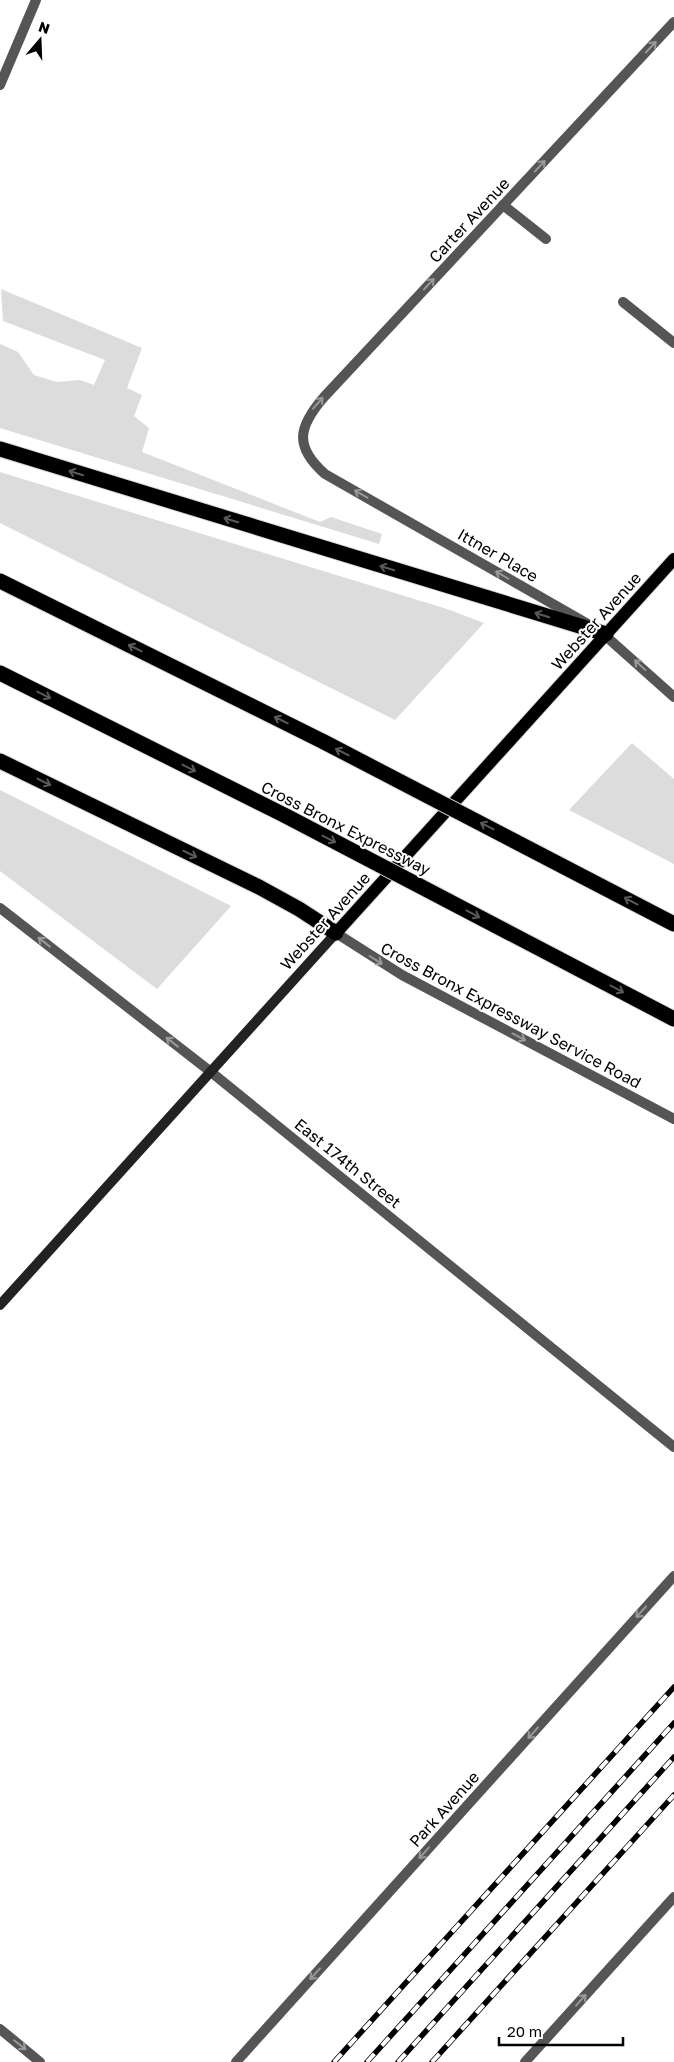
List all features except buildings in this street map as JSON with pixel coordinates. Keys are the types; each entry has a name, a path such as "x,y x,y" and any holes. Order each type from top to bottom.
{"highway":[{"path":"0,449 606,634"},
{"path":"0,581 324,742 674,924"},
{"name":"Cross Bronx Expressway","path":"0,673 286,816 674,1019"},
{"path":"0,761 266,891 336,933"}],"main road":[{"name":"Webster Avenue","path":"0,1306 674,559"}],"street":[{"path":"0,85 36,0"},
{"name":"Carter Avenue","path":"305,447 303,436 305,423 311,412 674,22"},
{"path":"503,205 546,239"},
{"path":"623,302 674,342"},
{"name":"Ittner Place","path":"305,447 317,467 325,474 606,634 674,697"},
{"name":"East 174th Street","path":"0,908 211,1072 674,1447"},
{"name":"Cross Bronx Expressway Service Road","path":"336,933 402,975 674,1119"},
{"name":"Park Avenue","path":"236,2062 674,1576"},
{"path":"525,2062 674,1897"},
{"path":"0,2029 40,2062"}],"shaded area":[{"path":"1,289 142,348 127,388 142,395 134,416 149,428 142,452 320,522 331,517 382,534 379,544 0,428 0,344 18,352 34,375 57,382 80,380 94,385 105,360 3,321"},
{"path":"0,472 447,609 484,623 395,720 0,523"},
{"path":"632,743 674,779 674,864 569,810"},
{"path":"0,790 231,906 157,989 0,871"}],"railway":[{"path":"334,2062 674,1687"},
{"path":"367,2062 674,1723"},
{"path":"398,2062 674,1757"},
{"path":"432,2062 674,1795"}]}
